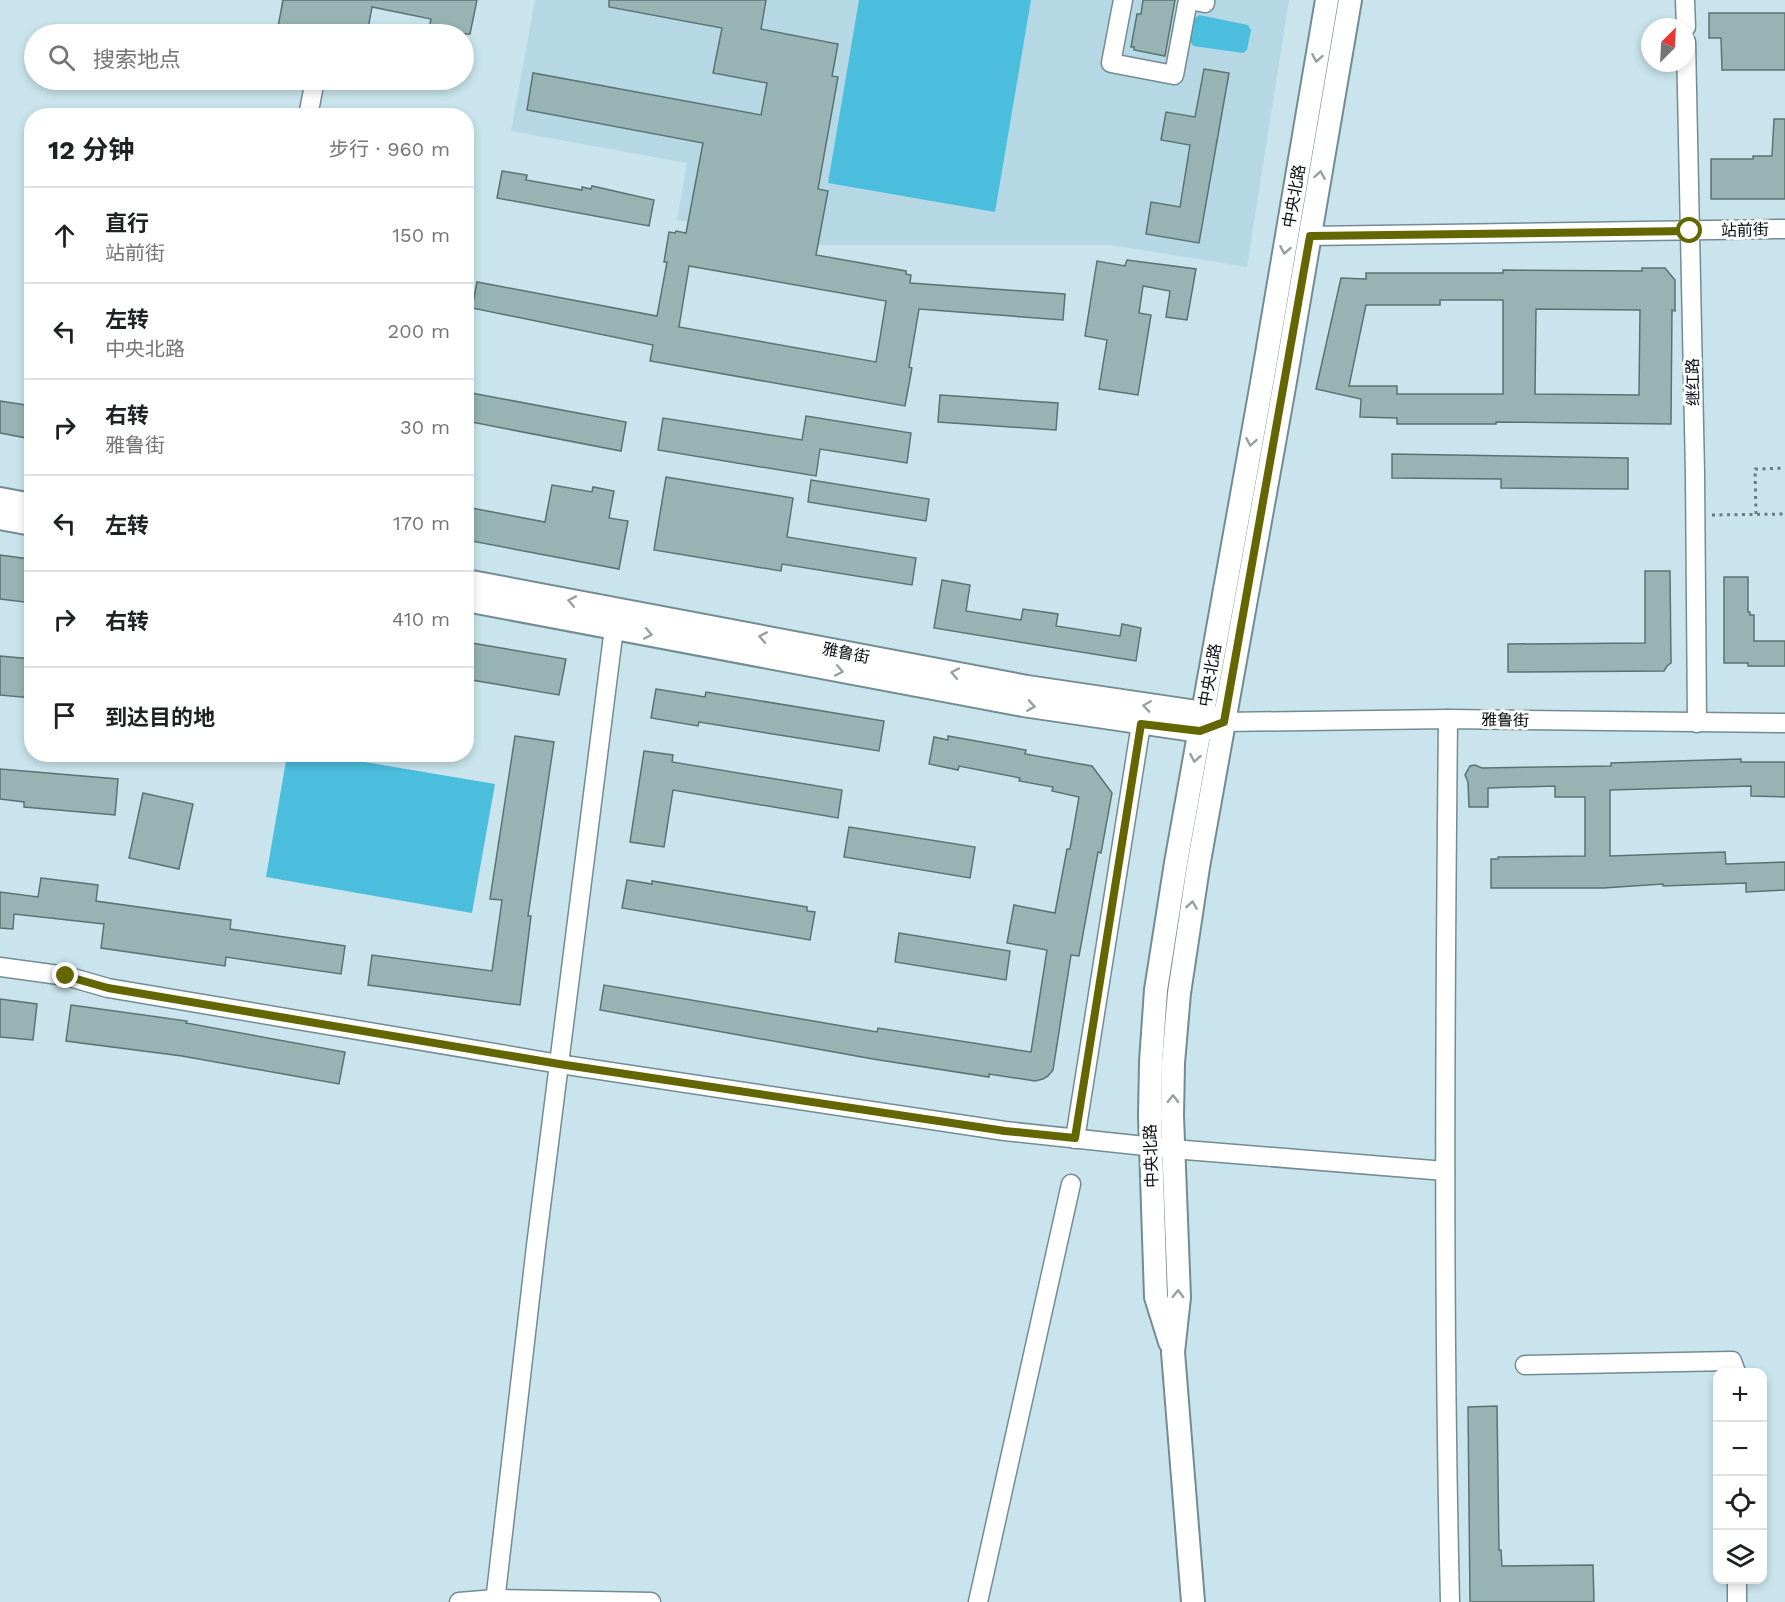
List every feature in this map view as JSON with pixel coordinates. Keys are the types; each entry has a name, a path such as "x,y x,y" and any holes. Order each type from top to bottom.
{"main road":[{"name":"中央北路","path":"1173,1352 1156,1298 1151,1147 1151,1062 1156,990 1327,0"},
{"name":"中央北路","path":"1193,1602 1173,1352 1179,1297 1173,1149 1173,1063 1179,993 1350,0"},
{"path":"0,499 24,504"},
{"path":"0,518 24,522"},
{"name":"雅鲁街","path":"474,583 1201,722"},
{"name":"雅鲁街","path":"474,602 1023,705 1141,724 1224,722"}],"street":[{"path":"1123,0 1111,63 1174,75 1189,0 1205,3 1205,0"},
{"path":"1685,0 1686,18"},
{"name":"继红路","path":"1687,72 1697,723"},
{"path":"310,108 313,90"},
{"name":"站前街","path":"1310,236 1785,230"},
{"path":"495,1600 614,628"},
{"path":"1448,719 1445,1171 1450,1602"},
{"name":"雅鲁街","path":"1224,722 1448,719 1785,723"},
{"path":"1075,1138 1141,724"},
{"path":"0,967 66,976 108,988 559,1064 1005,1131 1151,1147 1445,1171"},
{"path":"978,1602 1071,1184"},
{"path":"1525,1365 1732,1361 1735,1368"},
{"path":"1737,1584 1737,1602"},
{"path":"459,1602 495,1600 651,1602"}],"path":[{"path":"1756,514 1755,469 1785,468"},
{"path":"1695,515 1785,514"}],"shaded area":[{"path":"535,0 1289,0 1247,267 1111,245 815,245 677,220 687,163 511,131"},
{"path":"859,0 1031,0 995,212 828,183"},
{"path":"1199,15 1248,25 1251,30 1247,50 1243,53 1193,46 1188,37 1190,23"},
{"path":"286,762 365,762 495,784 472,913 266,877"}],"building":[{"path":"283,0 477,0 472,24 430,24 431,19 372,7 369,24 279,24"},
{"path":"609,0 766,0 761,29 838,44 832,76 838,77 818,189 828,191 816,255 906,271 906,274 911,275 910,283 1065,294 1063,320 919,309 905,406 650,361 653,345 474,308 477,282 657,316 667,262 664,262 669,232 686,233 703,143 527,110 533,73 761,115 767,83 713,73 722,28 609,7","holes":["689,266 886,301 876,362 679,327"]},
{"path":"1143,0 1175,0 1165,56 1134,50 1134,47 1131,47 1137,14 1141,14"},
{"path":"1709,13 1785,13 1785,70 1722,70 1721,38 1709,38"},
{"path":"1204,69 1229,73 1199,243 1146,234 1151,202 1180,207 1190,145 1161,140 1166,112 1195,117"},
{"path":"1774,119 1785,119 1785,199 1711,199 1711,159 1753,159 1753,156 1772,156"},
{"path":"502,171 527,175 526,180 582,190 582,187 591,189 592,186 654,200 649,226 497,198"},
{"path":"1127,260 1196,269 1187,320 1166,317 1170,291 1143,286 1139,313 1151,315 1138,395 1099,389 1107,340 1085,336 1097,261 1125,266"},
{"path":"1642,268 1665,268 1675,280 1675,311 1672,310 1671,424 1496,422 1496,424 1397,424 1397,418 1360,417 1361,399 1316,389 1341,278 1366,279 1366,273 1503,273 1503,270 1642,271","holes":["1440,300 1503,300 1503,394 1397,394 1397,386 1349,386 1366,305 1440,305","1536,309 1640,310 1639,395 1535,394"]},
{"path":"474,394 626,422 621,451 474,423"},
{"path":"940,395 1058,403 1056,430 938,422"},
{"path":"0,401 24,405 24,438 0,433"},
{"path":"806,416 911,433 907,463 820,449 816,476 658,450 663,418 802,440"},
{"path":"1392,454 1628,458 1628,489 1501,488 1501,479 1392,478"},
{"path":"666,477 793,498 787,537 916,558 912,585 782,564 781,571 654,550"},
{"path":"811,480 929,499 926,521 808,502"},
{"path":"552,485 592,492 593,487 614,491 609,518 628,521 619,569 474,542 474,509 545,522"},
{"path":"0,555 24,558 24,602 0,599"},
{"path":"1645,571 1670,571 1671,663 1664,671 1508,672 1508,644 1645,643"},
{"path":"1724,577 1748,577 1748,612 1754,615 1754,641 1785,641 1785,666 1748,666 1748,663 1724,663"},
{"path":"942,580 970,585 966,611 1021,620 1023,609 1058,614 1056,626 1120,636 1122,624 1141,628 1136,661 934,628"},
{"path":"474,643 566,659 559,695 474,680"},
{"path":"0,656 24,658 24,697 0,695"},
{"path":"656,689 705,697 706,692 884,721 879,751 699,722 698,726 651,718"},
{"path":"515,736 554,742 528,916 531,916 520,1005 368,985 372,955 492,971 502,900 490,899"},
{"path":"948,736 1026,750 1025,754 1092,766 1112,793 1101,853 1098,852 1079,956 1071,955 1053,1070 1048,1076 1035,1081 989,1074 989,1077 873,1059 600,1010 604,985 877,1032 878,1028 1031,1052 1047,950 1007,943 1014,905 1055,913 1079,797 1052,791 1053,787 1019,781 1020,778 959,766 958,770 929,764 934,737 948,740"},
{"path":"644,751 673,755 672,762 842,790 838,818 673,790 664,847 630,842"},
{"path":"1741,759 1741,762 1785,762 1785,797 1751,796 1751,786 1610,790 1610,856 1725,852 1726,864 1785,862 1785,890 1746,892 1746,883 1663,886 1663,884 1603,888 1491,888 1491,859 1585,856 1585,797 1555,797 1555,786 1488,788 1488,807 1469,807 1468,782 1465,775 1470,766 1475,765 1482,768 1611,766 1611,763"},
{"path":"0,769 118,779 115,815 24,807 24,802 0,799"},
{"path":"143,793 193,804 179,869 129,858"},
{"path":"849,827 975,847 970,878 844,857"},
{"path":"41,878 98,885 96,901 231,920 230,929 345,946 341,974 226,957 225,966 101,948 104,924 14,914 13,929 0,928 0,892 38,897"},
{"path":"627,880 652,884 652,881 807,907 807,911 815,912 810,940 622,908"},
{"path":"899,933 1010,951 1006,980 895,962"},
{"path":"0,999 37,1004 33,1040 0,1037"},
{"path":"71,1005 187,1021 186,1023 345,1052 339,1084 182,1056 66,1041"},
{"path":"1497,1406 1499,1550 1501,1550 1502,1566 1593,1565 1594,1602 1470,1602 1468,1407"}],"route":[{"path":"66,976 108,988 559,1064 1005,1131 1075,1138 1141,724 1200,731 1224,722 1310,236 1690,231"}]}
